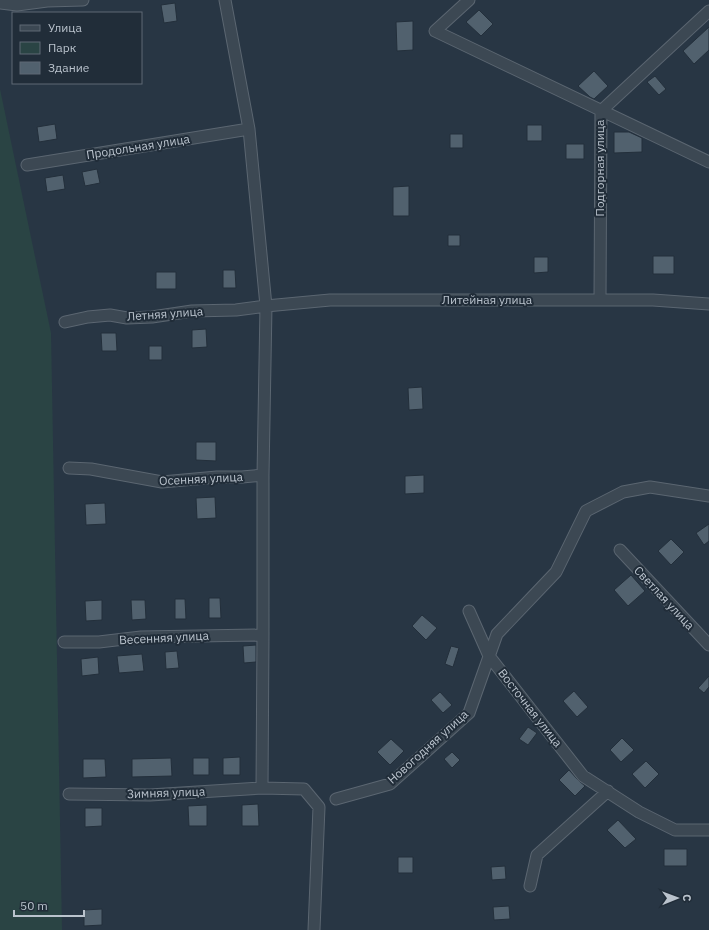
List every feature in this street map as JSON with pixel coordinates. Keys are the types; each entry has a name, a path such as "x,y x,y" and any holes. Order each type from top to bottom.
{"street":[{"path":"0,3 17,5 47,1 83,0"},
{"path":"225,0 250,129 266,306 263,475 262,788"},
{"path":"469,0 435,31 709,162"},
{"name":"Подгорная улица","path":"600,300 601,111 709,11"},
{"name":"Продольная улица","path":"26,164 250,129"},
{"name":"Литейная улица","path":"266,306 330,300 653,300 709,304"},
{"name":"Летняя улица","path":"65,322 88,317 110,315 127,318 152,317 192,311 236,310 266,306"},
{"name":"Осенняя улица","path":"69,468 91,469 162,482 263,475"},
{"name":"Новогодняя улица","path":"336,799 390,784 469,713 497,634 556,572 586,511 623,492 650,487 709,496"},
{"name":"Светлая улица","path":"620,550 709,645"},
{"name":"Восточная улица","path":"469,611 489,656 583,776 639,812 674,830 709,830"},
{"name":"Весенняя улица","path":"64,642 99,642 141,637 263,635"},
{"name":"Зимняя улица","path":"70,794 150,795 262,788 304,789 319,807 314,930"},
{"path":"530,886 537,855 608,791"}],"green space":[{"path":"0,89 51,333 62,930 0,930"}],"building":[{"path":"175,3 177,21 164,23 161,5"},
{"path":"479,10 493,24 481,36 466,22"},
{"path":"413,21 413,50 397,51 396,22"},
{"path":"709,27 709,50 694,64 683,51"},
{"path":"594,71 608,86 594,99 578,86"},
{"path":"655,76 666,89 659,95 647,82"},
{"path":"55,124 57,139 39,142 37,127"},
{"path":"527,125 542,125 542,141 527,141"},
{"path":"614,132 629,132 642,138 642,152 614,153"},
{"path":"450,134 463,134 463,148 450,148"},
{"path":"566,144 584,144 584,159 566,159"},
{"path":"97,169 100,183 85,186 82,172"},
{"path":"63,175 65,189 47,192 45,178"},
{"path":"409,186 409,216 393,216 393,187"},
{"path":"448,235 460,235 460,246 448,246"},
{"path":"653,256 674,256 674,274 653,274"},
{"path":"534,257 548,257 548,272 534,273"},
{"path":"223,270 235,270 236,288 223,288"},
{"path":"156,272 176,272 176,289 156,289"},
{"path":"206,329 207,347 192,348 192,330"},
{"path":"101,333 116,333 117,351 102,351"},
{"path":"149,346 162,346 162,360 149,360"},
{"path":"422,387 423,409 409,410 408,388"},
{"path":"196,442 216,442 216,461 196,460"},
{"path":"424,475 424,493 405,494 405,476"},
{"path":"215,497 216,518 197,519 196,498"},
{"path":"105,503 106,524 86,525 85,504"},
{"path":"709,524 709,541 704,545 696,533"},
{"path":"671,539 684,552 671,565 658,551"},
{"path":"631,575 645,591 628,606 614,590"},
{"path":"209,598 220,598 221,618 209,618"},
{"path":"175,599 185,599 186,619 175,619"},
{"path":"102,600 102,620 86,621 85,601"},
{"path":"131,600 145,600 146,619 132,620"},
{"path":"422,615 437,628 426,640 412,626"},
{"path":"256,645 256,662 244,663 243,646"},
{"path":"451,646 459,648 453,667 445,664"},
{"path":"177,651 179,668 166,669 165,652"},
{"path":"142,654 144,671 119,673 117,656"},
{"path":"98,657 99,674 82,676 81,659"},
{"path":"709,676 709,687 704,693 698,688"},
{"path":"574,691 588,707 577,717 563,701"},
{"path":"440,692 452,705 443,713 431,700"},
{"path":"528,727 537,733 528,745 519,739"},
{"path":"622,738 634,750 621,762 610,750"},
{"path":"391,739 404,751 390,765 377,752"},
{"path":"452,752 460,760 452,768 444,759"},
{"path":"240,757 240,775 223,775 223,758"},
{"path":"171,758 172,776 132,777 132,759"},
{"path":"193,758 209,758 209,775 193,775"},
{"path":"83,759 105,759 106,777 83,778"},
{"path":"646,761 659,774 645,788 632,774"},
{"path":"569,770 585,786 575,796 559,780"},
{"path":"258,804 259,826 242,826 242,805"},
{"path":"207,805 207,826 189,826 188,806"},
{"path":"85,808 102,808 102,826 85,827"},
{"path":"618,820 636,839 625,848 607,830"},
{"path":"664,849 687,849 687,866 664,866"},
{"path":"398,857 413,857 413,873 398,873"},
{"path":"505,866 506,879 492,880 491,867"},
{"path":"509,906 510,919 494,920 493,907"},
{"path":"102,909 102,925 84,926 84,910"}]}
